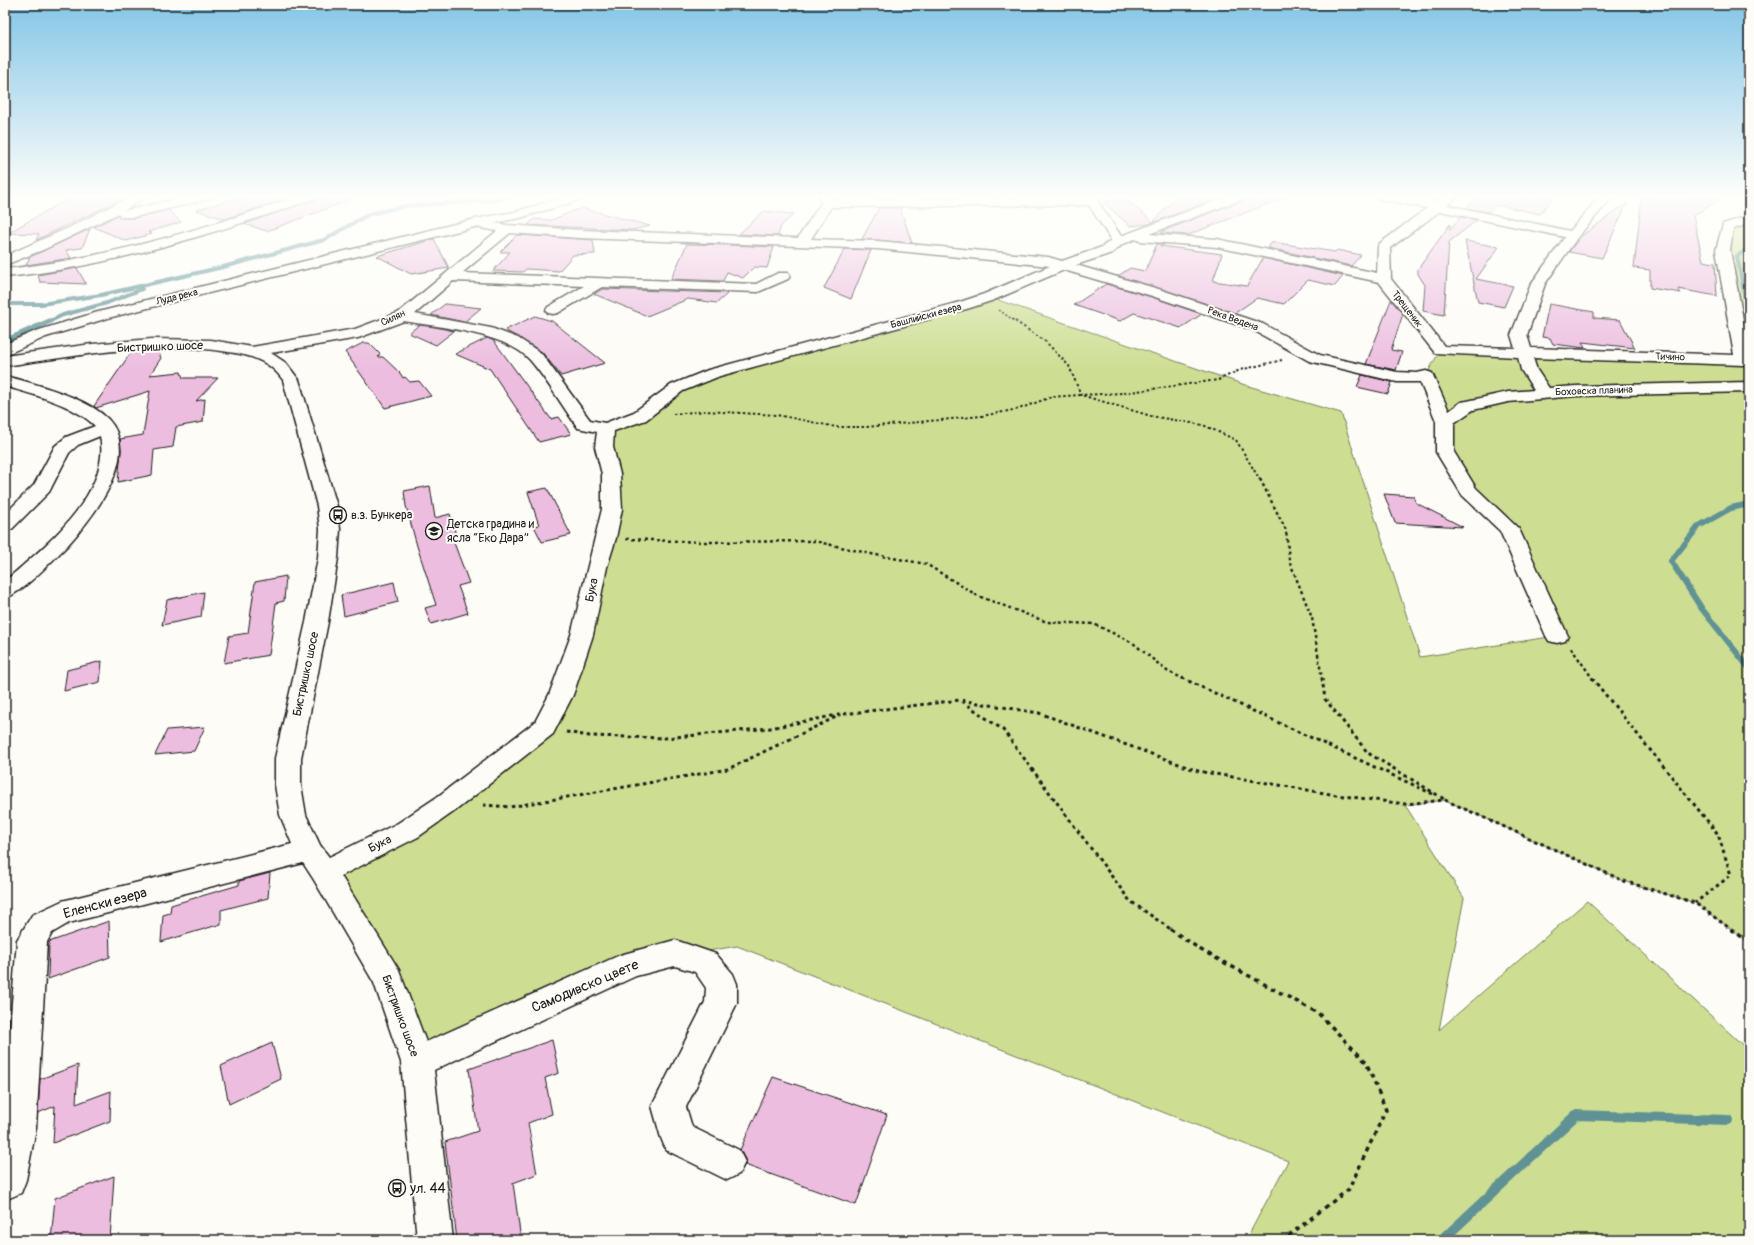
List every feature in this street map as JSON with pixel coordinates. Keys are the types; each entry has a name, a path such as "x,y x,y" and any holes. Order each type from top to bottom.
{"street":[{"path":"5,261 24,253"},
{"path":"5,273 40,268 115,253"},
{"name":"Луда река","path":"5,350 41,334 103,315 353,253"},
{"name":"Силян","path":"252,352 358,333 404,316 479,253"},
{"name":"Река Ведена","path":"961,253 1048,262 1157,293 1258,327 1315,358 1397,377 1417,378 1426,376"},
{"name":"Башлийски езера","path":"606,428 640,416 677,388 714,373 965,305 989,297 1061,266 1098,253"},
{"path":"1264,253 1384,279"},
{"name":"Трещеник","path":"1384,253 1384,279 1440,350"},
{"path":"1545,394 1529,370 1519,335 1538,284 1560,253"},
{"name":"Тичино","path":"1440,350 1743,360 1724,253"},
{"path":"451,277 758,288 782,276"},
{"path":"553,310 600,282"},
{"path":"404,316 491,332 513,341 535,356 584,424 606,428"},
{"name":"Бистришко шосе","path":"5,361 144,345 181,344 224,346 252,352 271,360 284,370 291,380 327,506 330,529 328,558 317,622 288,758 288,785 293,815 317,861 388,979 416,1062 435,1240"},
{"path":"1440,350 1431,358 1430,372 1426,376 1445,421 1445,452 1469,491 1510,529 1557,636"},
{"path":"5,381 73,405 94,416 102,422 105,428 109,438 110,453 107,470 100,489 72,530 5,592"},
{"name":"Боховска планина","path":"1445,421 1467,406 1508,397 1592,391 1749,387"},
{"path":"5,525 42,488 61,450 72,441 105,428"},
{"name":"Бука","path":"317,861 408,830 446,804 544,728 561,695 582,634 612,509 611,474 604,447 606,428"},
{"name":"Еленски езера","path":"5,1182 8,1180 19,1128 32,940 42,924 62,913 317,861"},
{"name":"Самодивско цвете","path":"416,1062 631,964 675,953 705,963 722,984 721,1003 670,1106 678,1138 727,1162"}],"path":[{"path":"965,305 982,305 998,309 1046,342 1069,366 1081,395"},
{"path":"640,416 705,411 777,415 836,427 866,427 982,416 1019,409 1051,397 1123,393 1218,380 1240,370 1281,360 1315,358"},
{"path":"1081,395 1151,416 1203,425 1236,440 1254,468 1286,530 1289,560 1312,618 1325,699 1368,753 1445,800"},
{"path":"606,538 703,542 814,541 876,555 926,564 978,596 1047,622 1094,624 1133,643 1167,671 1624,881 1694,903 1749,942"},
{"path":"1557,636 1568,645 1598,686 1718,834 1731,875 1694,903"},
{"path":"544,728 588,736 665,738 770,728 843,714 960,700 1039,713 1198,771 1336,795 1405,804 1445,800"},
{"path":"960,700 1003,730 1130,900 1201,950 1318,1013 1366,1062 1386,1110 1349,1189 1283,1240"},
{"path":"446,804 510,807 728,769 843,714"}],"green space":[{"path":"1724,253 1749,253 1749,942 1695,903 1624,881 1445,800 1405,805 1464,898 1439,1030 1587,901 1749,1051 1749,1240 1246,1240 1288,1161 737,946 631,964 417,1062 324,872 544,728 606,538 606,428 677,388 989,297 1248,386 1341,413 1420,657 1556,636 1509,529 1445,452 1426,376 1440,350 1743,360"}],"building":[{"path":"38,253 68,253 71,258 26,265 30,257"},
{"path":"387,253 441,253 449,268 411,274 377,256"},
{"path":"509,253 595,253 573,255 559,271 526,269 523,272 493,271"},
{"path":"683,253 772,253 767,268 754,267 743,278 727,272 723,281 671,279"},
{"path":"843,253 870,253 851,299 824,288"},
{"path":"1153,253 1215,253 1222,254 1213,281 1247,286 1263,258 1343,276 1335,286 1308,280 1284,304 1257,298 1235,313 1118,276 1130,268 1145,271"},
{"path":"1292,253 1352,253 1361,255 1351,266"},
{"path":"1429,253 1448,253 1444,315 1423,311 1425,285 1418,274 1418,269"},
{"path":"1468,253 1495,253 1476,279 1513,286 1504,307 1478,302"},
{"path":"1575,253 1604,253 1602,258"},
{"path":"1636,253 1701,253 1703,261 1715,263 1717,296 1678,289 1681,293 1650,288 1650,270 1634,268"},
{"path":"77,268 86,284 40,282 38,275"},
{"path":"1106,284 1152,297 1202,314 1181,328 1134,313 1120,321 1074,305"},
{"path":"602,289 728,293 717,303 688,299 647,316 594,294"},
{"path":"1391,300 1403,314 1391,350 1402,352 1396,370 1366,364"},
{"path":"445,304 481,308 464,322 431,315"},
{"path":"1549,304 1594,312 1594,318 1620,320 1635,348 1582,342 1585,348 1553,344 1550,338 1542,337"},
{"path":"535,316 552,321 605,363 561,376 542,352 505,330"},
{"path":"419,325 454,331 436,345 409,333"},
{"path":"487,338 494,341 551,419 559,417 571,434 539,442 490,369 455,354"},
{"path":"363,343 369,343 380,354 378,357 383,357 400,373 403,378 405,377 410,382 419,381 431,396 385,408 345,352"},
{"path":"158,350 161,358 150,375 181,372 183,378 218,378 196,401 205,399 203,422 176,427 173,447 154,450 152,475 118,482 121,451 120,439 143,435 150,391 96,408 94,406 132,351"},
{"path":"1362,375 1392,382 1388,394 1357,387"},
{"path":"430,486 435,518 450,514 457,539 453,540 469,583 458,586 468,613 431,624 425,608 436,605 417,546 406,506 404,491"},
{"path":"547,488 571,535 542,542 534,526 539,525 528,492"},
{"path":"1384,494 1413,496 1416,503 1463,527 1395,523"},
{"path":"286,576 284,601 276,603 269,655 224,663 229,636 248,633 255,582"},
{"path":"394,582 398,602 344,616 341,595"},
{"path":"204,592 201,617 162,625 167,600"},
{"path":"102,661 100,682 64,691 67,670"},
{"path":"205,727 194,751 155,755 167,730"},
{"path":"270,873 268,898 221,910 221,924 161,942 163,915 170,913 171,905 239,885 239,881"},
{"path":"109,921 110,957 48,979 49,942"},
{"path":"552,1040 559,1073 545,1078 552,1114 528,1123 537,1174 513,1183 521,1240 457,1240 445,1142 478,1131 469,1069"},
{"path":"272,1043 281,1079 229,1104 221,1066"},
{"path":"78,1065 76,1104 111,1091 110,1121 53,1143 55,1106 38,1113 40,1079"},
{"path":"773,1077 887,1115 856,1205 745,1165 746,1161 740,1150"},
{"path":"114,1176 110,1240 51,1240 55,1198"}],"waterway":[{"path":"5,304 41,304 101,295 223,267 275,253"},
{"path":"1741,253 1737,256 1749,317"},
{"path":"48,322 63,315 107,303 142,289"},
{"path":"5,341 50,321"},
{"path":"1749,504 1731,508 1699,526 1671,561 1702,609 1749,668"},
{"path":"1442,1240 1576,1115 1728,1120"}],"place":[{"name":"в.з. Бункера","path":"338,515"},
{"name":"Детска градина и ясла “Еко Дара”","path":"434,531"},
{"name":"ул. 44","path":"397,1188"}]}
